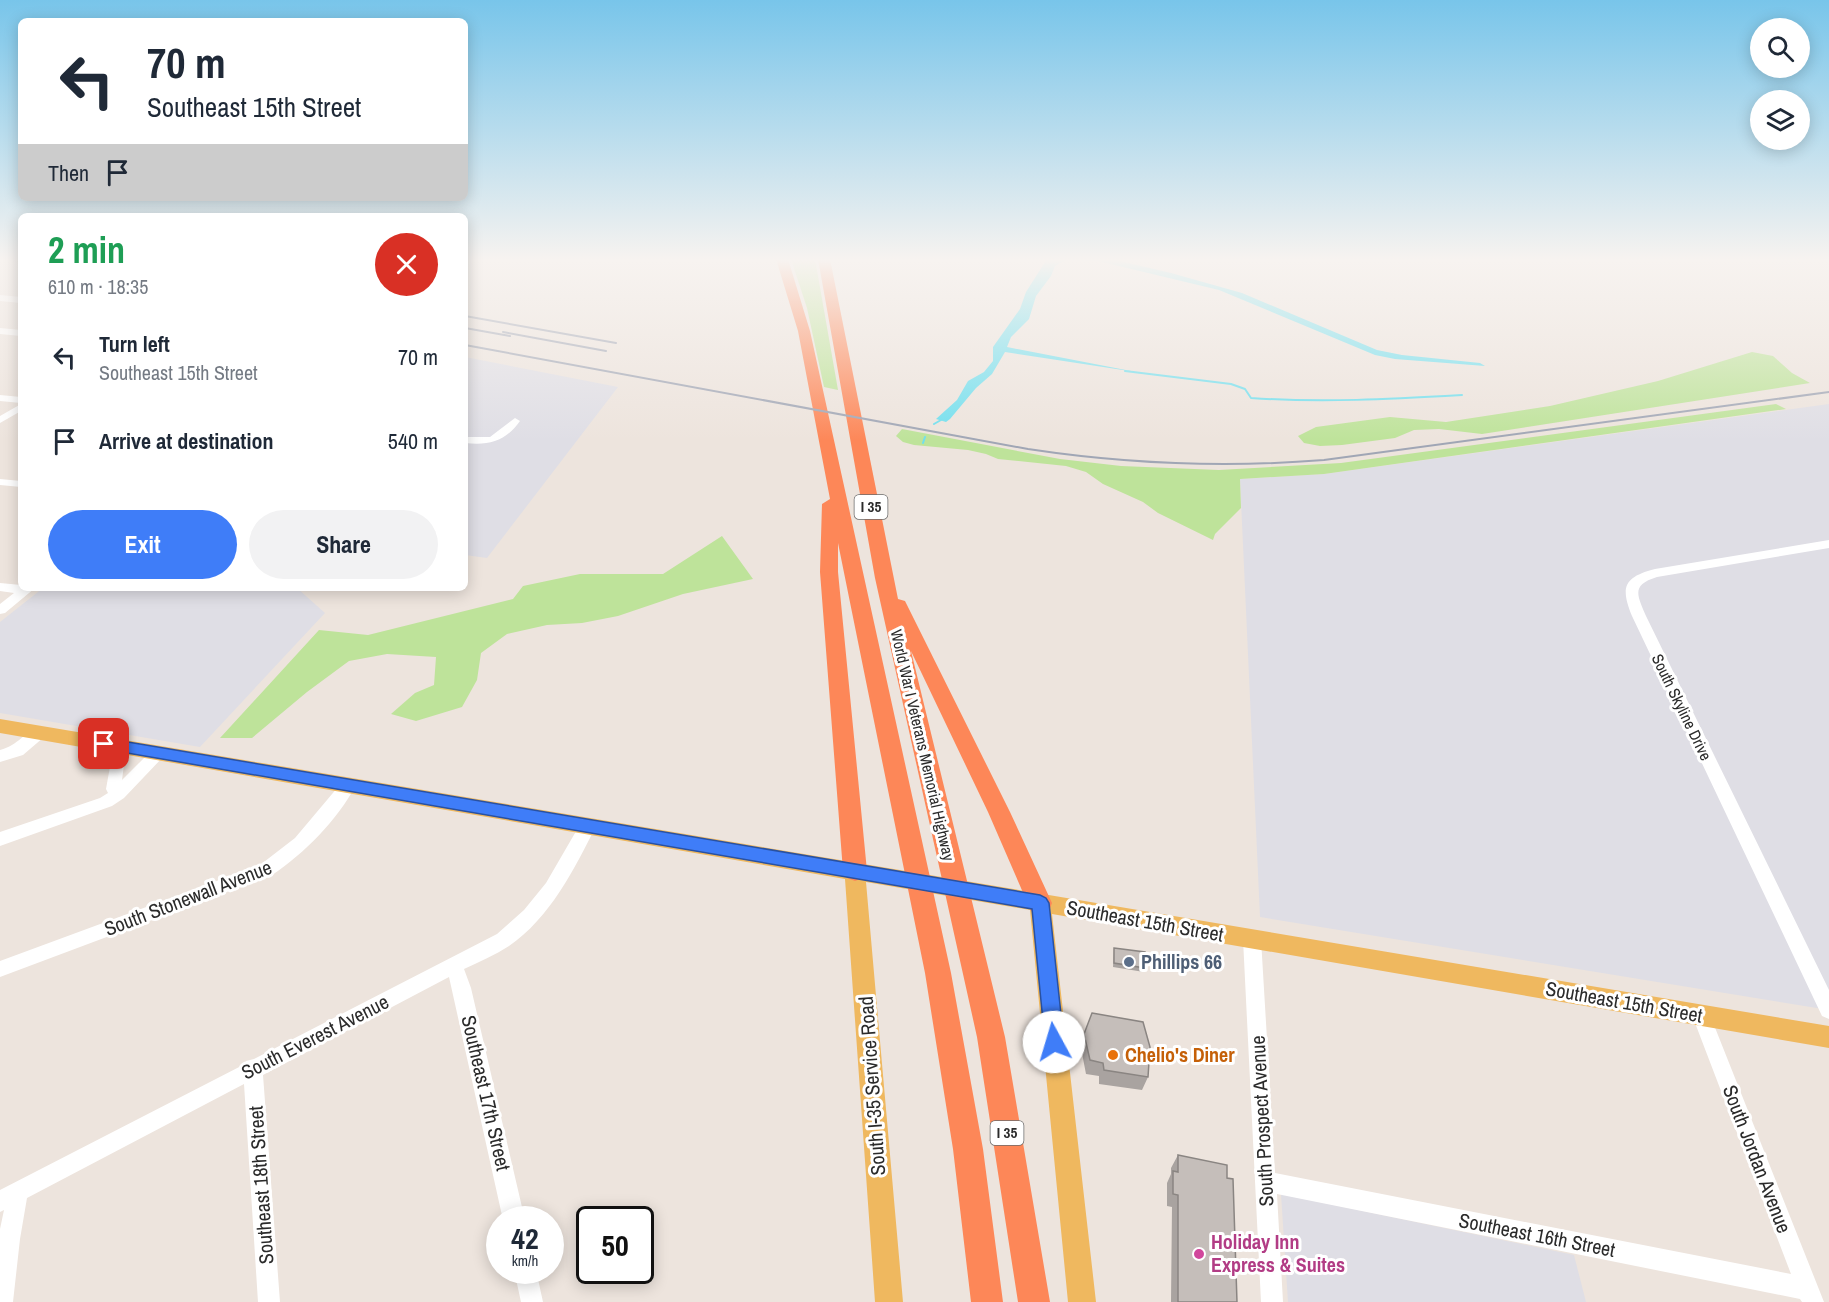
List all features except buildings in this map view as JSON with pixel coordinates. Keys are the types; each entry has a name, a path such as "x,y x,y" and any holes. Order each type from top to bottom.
{"highway":[{"name":"World War I Veterans Memorial Highway","path":"800,320 938,973 968,1149 987,1302"},
{"name":"World War I Veterans Memorial Highway","path":"836,320 884,578 991,1037 1034,1302"},
{"path":"831,468 829,572 855,871"},
{"path":"884,578 955,721 1040,903"}],"main road":[{"name":"Southeast 15th Street","path":"1,727 1829,1037"},
{"name":"South I-35 Service Road","path":"855,871 889,1302"},
{"path":"1040,903 1082,1302"}],"street":[{"path":"0,330 18,333"},
{"path":"0,398 18,400"},
{"path":"0,420 18,409"},
{"path":"468,440 493,441 503,435 514,421"},
{"path":"0,482 18,484"},
{"name":"South Skyline Drive","path":"1829,544 1655,573 1637,578 1630,591 1639,616 1829,1010"},
{"path":"0,587 18,588"},
{"path":"0,610 24,591"},
{"path":"0,756 18,751 39,732"},
{"path":"0,839 92,809 119,794 158,753"},
{"path":"116,765 114,789 119,794"},
{"name":"South Stonewall Avenue","path":"0,969 266,870 286,858 304,841 348,785"},
{"name":"South Everest Avenue","path":"9,1196 503,940 536,912 562,875 588,826"},
{"name":"South Prospect Avenue","path":"1252,939 1272,1302"},
{"name":"Southeast 17th Street","path":"454,967 465,998 511,1206"},
{"name":"South Jordan Avenue","path":"1701,1015 1810,1296"},
{"name":"Southeast 18th Street","path":"253,1068 269,1302"},
{"name":"Southeast 16th Street","path":"1265,1181 1810,1296"},
{"path":"2,1302 9,1239 9,1196"},
{"path":"528,1284 532,1302"}],"shaded area":[{"path":"468,358 618,387 487,558 468,555"},
{"path":"1829,404 1829,1010 1260,917 1240,479 1324,474"},
{"path":"39,591 300,591 325,613 200,747 0,713 0,622"},
{"path":"1281,1194 1574,1255 1586,1302 1288,1302"}],"green space":[{"path":"810,320 826,320 838,390 824,387"},
{"path":"1752,352 1773,356 1792,373 1810,383 1482,434 1439,429 1414,430 1395,438 1320,446 1304,443 1298,436 1316,427 1390,417 1446,422 1550,406 1658,381"},
{"path":"1776,404 1786,409 1324,474 1240,479 1241,508 1215,534 1213,540 1158,513 1143,502 1103,484 1086,472 1066,466 998,459 968,450 914,445 903,442 896,436 902,429 1060,459 1121,466 1219,470 1341,463"},
{"path":"722,536 753,579 683,594 618,616 582,623 547,625 507,634 481,653 477,680 462,707 416,721 391,714 415,693 434,685 436,657 387,654 349,661 307,692 252,738 220,738 319,630 368,635 513,599 523,586 580,574 663,574"}],"water":[{"path":"1012,320 1028,320 1011,337 1007,347 1136,372 1005,352 992,374 976,388 950,419 946,422 936,419 957,400 968,381 984,372 993,361 993,347"},
{"path":"1290,320 1305,320 1377,350 1402,355 1480,363 1485,366 1395,359 1375,355"}],"waterway":[{"path":"1125,371 1231,384 1245,389 1251,398 1331,400 1462,395"},
{"path":"934,424 941,420"},
{"path":"923,443 925,437"}],"railway":[{"path":"486,320 616,343"},
{"path":"468,329 510,336"},
{"path":"503,332 606,351"},
{"path":"468,346 1028,449 1102,458 1176,463 1249,464 1324,460 1829,392"}],"place":[{"name":"Phillips 66","path":"1129,962"},
{"name":"Chelio's Diner","path":"1113,1055"},
{"name":"Holiday Inn Express & Suites","path":"1199,1254"}],"route":[{"path":"104,744 1040,903 1054,1042"}]}
